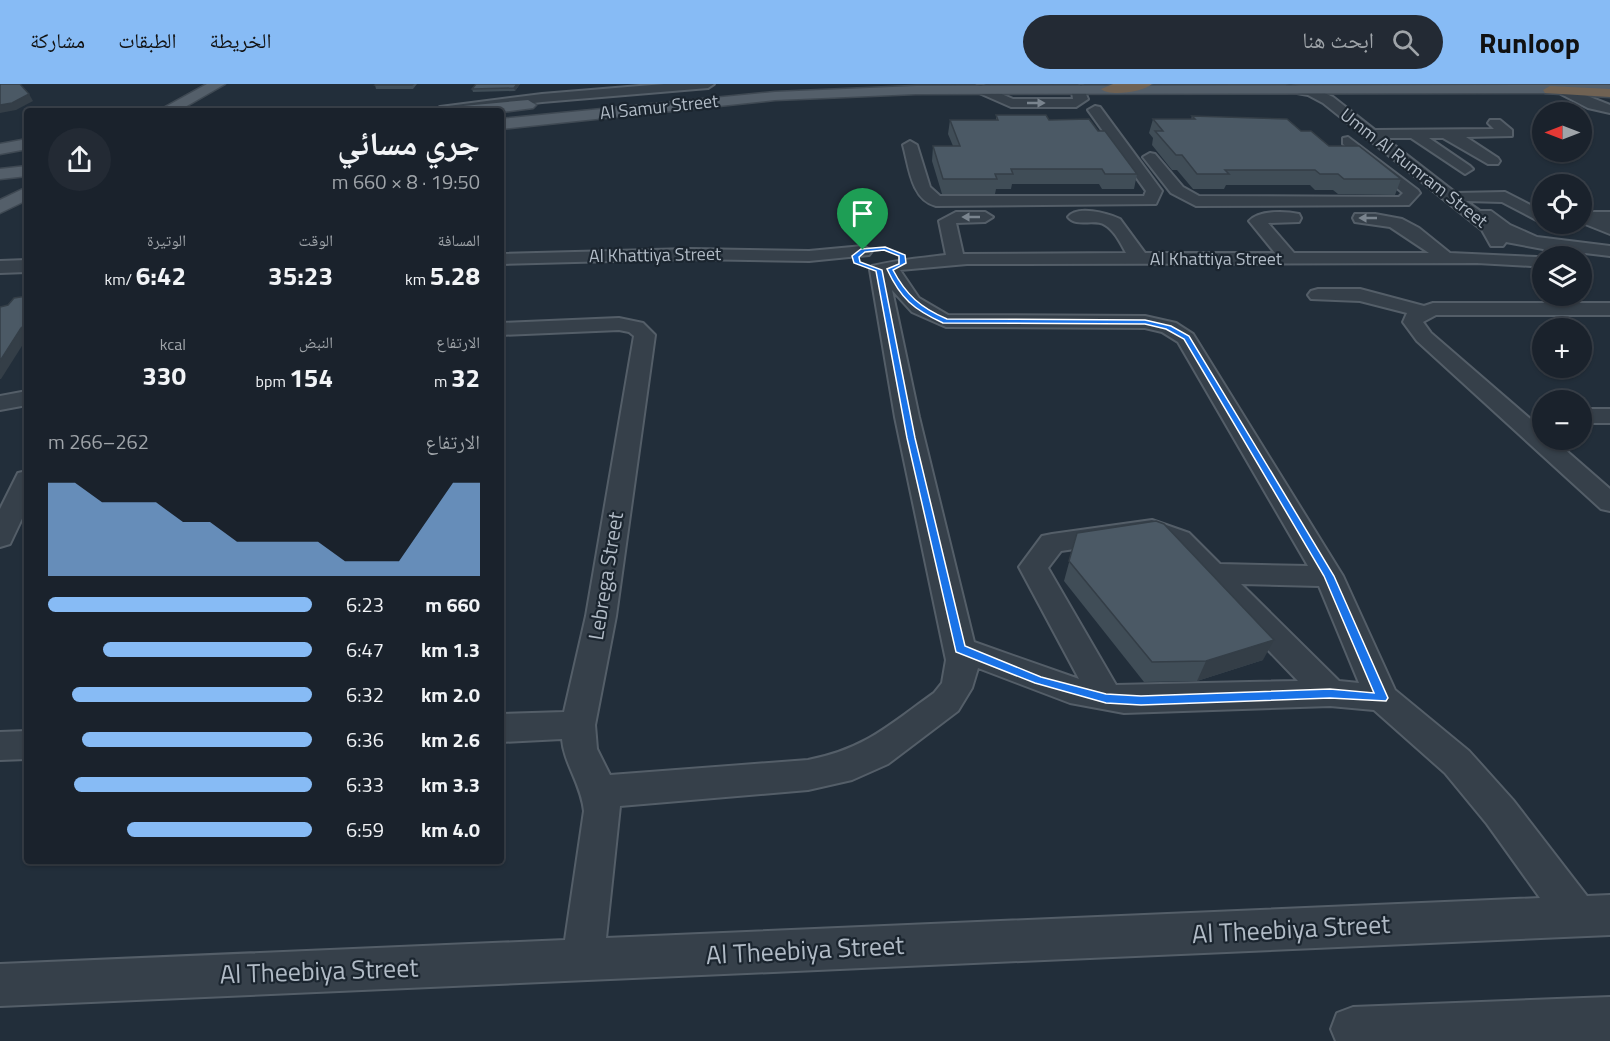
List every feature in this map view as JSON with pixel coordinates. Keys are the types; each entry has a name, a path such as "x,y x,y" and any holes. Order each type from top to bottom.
{"highway":[{"path":"1108,89 1145,84"},
{"path":"1557,90 1610,91"}],"main road":[{"path":"156,108 200,84"},
{"path":"173,108 231,84"},
{"name":"Al Samur Street","path":"500,108 817,84"},
{"path":"504,115 769,86"},
{"path":"187,108 217,88"},
{"path":"197,108 217,88"},
{"name":"Al Samur Street","path":"504,124 775,96 981,89 1557,90"},
{"path":"0,149 24,145"},
{"path":"0,158 24,155"},
{"path":"0,166 24,163"},
{"path":"0,174 24,171"},
{"path":"0,184 24,172"},
{"path":"0,194 24,182"},
{"path":"0,207 24,195"},
{"path":"0,214 24,204"}],"street":[{"path":"578,95 591,91 598,84"},
{"path":"610,84 619,88 637,90"},
{"name":"Al Samur Street","path":"466,108 578,95 708,84"},
{"name":"Umm Al Rumram Street","path":"1290,88 1318,94 1338,104 1497,225 1534,241"},
{"name":"Umm Al Rumram Street","path":"1338,104 1334,95 1345,88"},
{"path":"1557,90 1586,102"},
{"path":"1311,108 1317,105 1338,104"},
{"path":"1592,104 1610,104"},
{"path":"1592,104 1610,109"},
{"path":"954,254 947,224 952,218 1150,201 1154,191 1099,116 1081,121"},
{"path":"1418,136 1507,132 1495,123"},
{"path":"1143,148 1177,190 1196,201 1403,202 1412,193 1345,135 1376,133 1459,139 1493,161"},
{"name":"Umm Al Rumram Street","path":"1376,133 1488,225 1495,234 1497,243"},
{"path":"1418,136 1465,169"},
{"path":"910,145 923,189 936,201 1066,209 1099,217 1113,221 1136,254"},
{"path":"1461,196 1505,197 1532,212"},
{"path":"1283,201 1299,218"},
{"path":"1592,218 1610,216"},
{"path":"1286,254 1257,221 1266,218 1388,219 1401,224 1441,253"},
{"path":"1592,222 1610,229"},
{"name":"Al Khattiya Street","path":"884,259 954,254 1441,253 1475,250 1506,238 1534,241"},
{"path":"1534,241 1610,251"},
{"path":"1534,241 1548,246"},
{"path":"1497,243 1506,254 1532,261"},
{"name":"Al Khattiya Street","path":"504,259 690,254 884,259 1484,258 1532,262"},
{"path":"1592,258 1610,256"},
{"path":"884,259 906,298 921,310 946,321 1145,322 1179,332 1191,344 1329,576 1382,698 1457,762 1594,916"},
{"path":"600,792 808,775 839,769 876,754 951,697 960,682 962,671 960,649 911,438 884,259"},
{"path":"1318,295 1360,295 1421,311 1610,309"},
{"path":"1421,311 1415,315 1413,322 1417,329 1610,503"},
{"name":"Lebrega Street","path":"504,329 619,324 636,327 645,334 601,616 578,725 580,748 600,792 602,811 583,960"},
{"path":"0,403 24,399"},
{"path":"1592,416 1610,416"},
{"path":"1515,418 1532,417"},
{"path":"0,538 24,486"},
{"path":"1106,698 1033,567 1052,543 1152,529 1179,540 1330,693"},
{"path":"1212,574 1329,576"},
{"path":"960,649 1039,680 1106,698 1141,700 1330,693 1382,698"},
{"path":"504,728 578,725"},
{"path":"0,746 24,745"},
{"name":"Al Theebiya Street","path":"0,985 1594,916"},
{"path":"1353,1029 1610,1019"}],"building":[{"path":"0,84 20,84 29,94 12,103 0,105"},
{"path":"376,84 413,84 375,85"},
{"path":"476,84 517,84 514,88 472,89"},
{"path":"996,115 1046,115 1049,120 1089,119 1098,131 1105,131 1137,174 1105,174 1102,169 1011,169 1013,174 995,174 997,179 943,179 933,146 960,146 950,120 998,120"},
{"path":"1192,116 1287,119 1301,131 1311,131 1329,146 1359,146 1401,179 1344,179 1338,174 1320,174 1315,170 1225,170 1229,174 1197,174 1182,155 1176,155 1155,131 1163,131 1153,119 1195,119"},
{"path":"24,296 24,326 0,361 0,307 8,305 14,298"},
{"path":"1156,521 1164,524 1274,640 1206,661 1152,662 1069,561 1077,533"}],"route":[{"path":"885,249 902,255 904,262 890,269 897,285 913,304 938,319 954,323 1133,321 1169,327 1186,338 1329,576 1382,698 1330,693 1141,700 1106,698 1039,680 960,649 911,438 887,322 879,270 857,263 856,256 863,250 885,249"}]}
